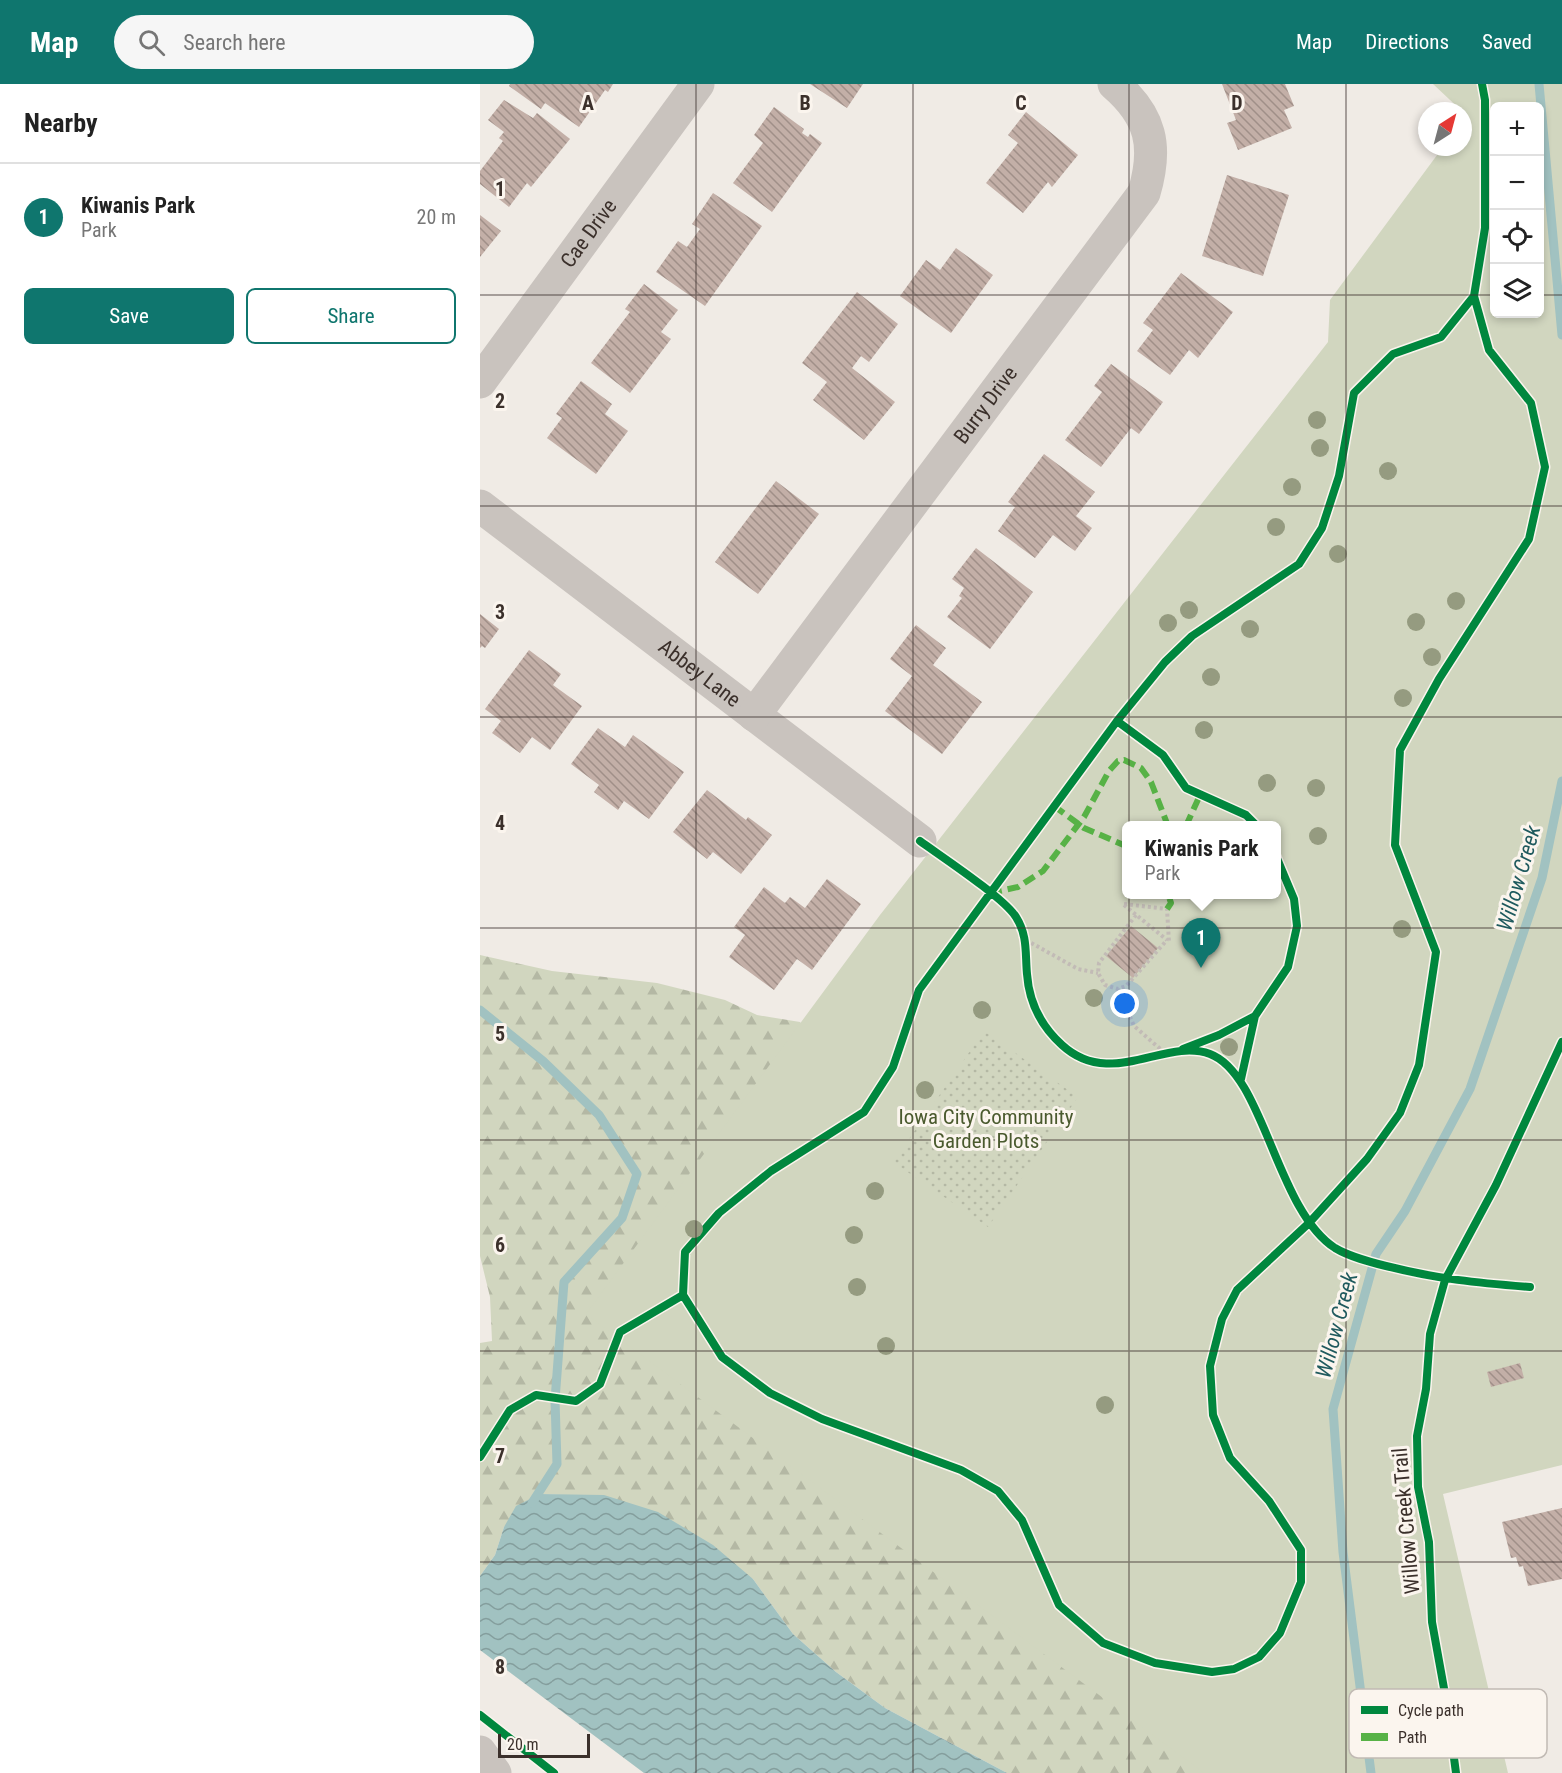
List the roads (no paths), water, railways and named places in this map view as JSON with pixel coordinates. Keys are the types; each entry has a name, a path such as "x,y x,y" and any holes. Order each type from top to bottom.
{"street":[{"name":"Cae Drive","path":"480,382 698,84"},
{"name":"Burry Drive","path":"754,715 1144,193 1151,169 1151,144 1145,120 1131,99 1114,84"},
{"name":"Abbey Lane","path":"480,506 920,841"},
{"path":"480,1752 495,1773"}],"water":[{"path":"540,1494 604,1495 658,1512 713,1545 753,1579 793,1634 836,1672 885,1708 1007,1773 644,1773 480,1650 480,1576 495,1555 504,1527 516,1506"}],"waterway":[{"name":"Willow Creek","path":"1539,84 1562,335"},
{"name":"Willow Creek","path":"1360,1689 1343,1552 1333,1409 1376,1254 1405,1211 1470,1089 1542,878 1562,781"},
{"path":"480,1010 543,1061 599,1115 637,1174 622,1218 564,1282 555,1400 557,1464 532,1503"},
{"name":"Willow Creek","path":"1369,1758 1371,1773"}],"place":[{"name":"Kiwanis Park","path":"1201,968"}],"park label":[{"name":"Iowa City Community Garden Plots","path":"986,1129"}]}
